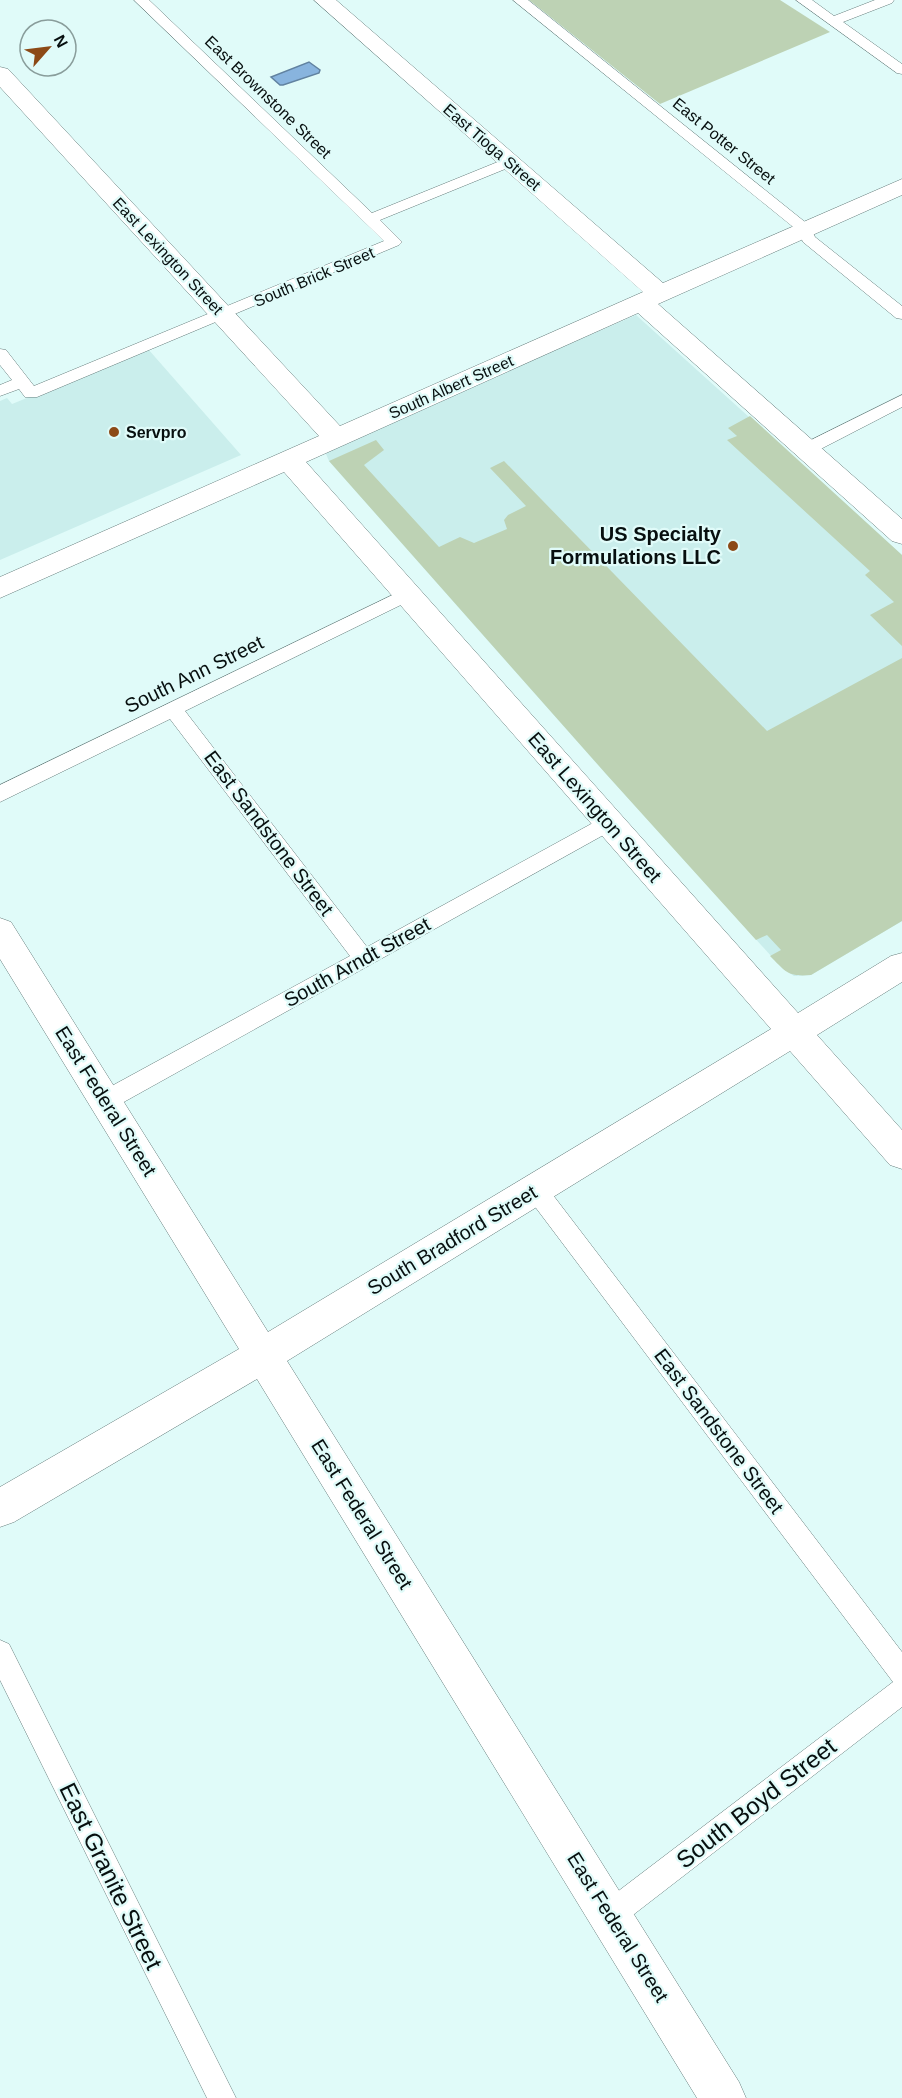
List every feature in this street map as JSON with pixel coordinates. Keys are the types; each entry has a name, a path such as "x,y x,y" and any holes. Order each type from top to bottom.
{"street":[{"name":"East Tioga Street","path":"324,0 510,162 807,449 902,534"},
{"name":"East Lexington Street","path":"0,74 336,438"},
{"name":"South Albert Street","path":"0,588 902,186"},
{"name":"East Lexington Street","path":"288,459 902,1154"},
{"name":"East Federal Street","path":"0,931 723,2098"},
{"name":"South Bradford Street","path":"0,1508 263,1355 902,966"}],"lane":[{"name":"East Brownstone Street","path":"141,0 370,219"},
{"name":"East Potter Street","path":"520,0 806,229 808,239 902,314"},
{"path":"803,0 902,70"},
{"path":"833,21 887,0"},
{"name":"South Brick Street","path":"23,382 31,393 394,243 370,219 510,162"},
{"path":"0,354 23,382 0,391"},
{"path":"807,449 902,400"},
{"name":"South Ann Street","path":"0,794 407,594"},
{"name":"East Sandstone Street","path":"173,709 364,958"},
{"name":"South Arndt Street","path":"105,1101 609,823"},
{"name":"East Sandstone Street","path":"535,1189 902,1673"},
{"name":"East Granite Street","path":"0,1653 222,2098"},
{"name":"South Boyd Street","path":"610,1916 902,1691"}],"shaded area":[{"path":"636,315 902,555 902,921 811,975 794,976 782,968 607,775 329,461 326,454 330,449"},
{"name":"Servpro","path":"148,349 241,455 0,560 0,401 7,398 12,404"}],"green space":[{"path":"529,0 780,0 830,32 660,104"},
{"path":"750,416 902,555 902,646 870,615 894,602 865,575 870,571 727,440 737,436 728,428"},
{"path":"376,440 384,450 364,465 439,547 460,537 474,543 507,529 504,520 508,515 526,506 490,468 504,461 767,731 902,658 902,921 811,975 792,974 780,966 770,956 781,950 767,935 756,940 329,461"}],"water":[{"path":"309,62 320,70 319,73 283,85 271,77"}],"place":[{"name":"Servpro","path":"114,432"},
{"name":"US Specialty Formulations LLC","path":"733,546"}]}
